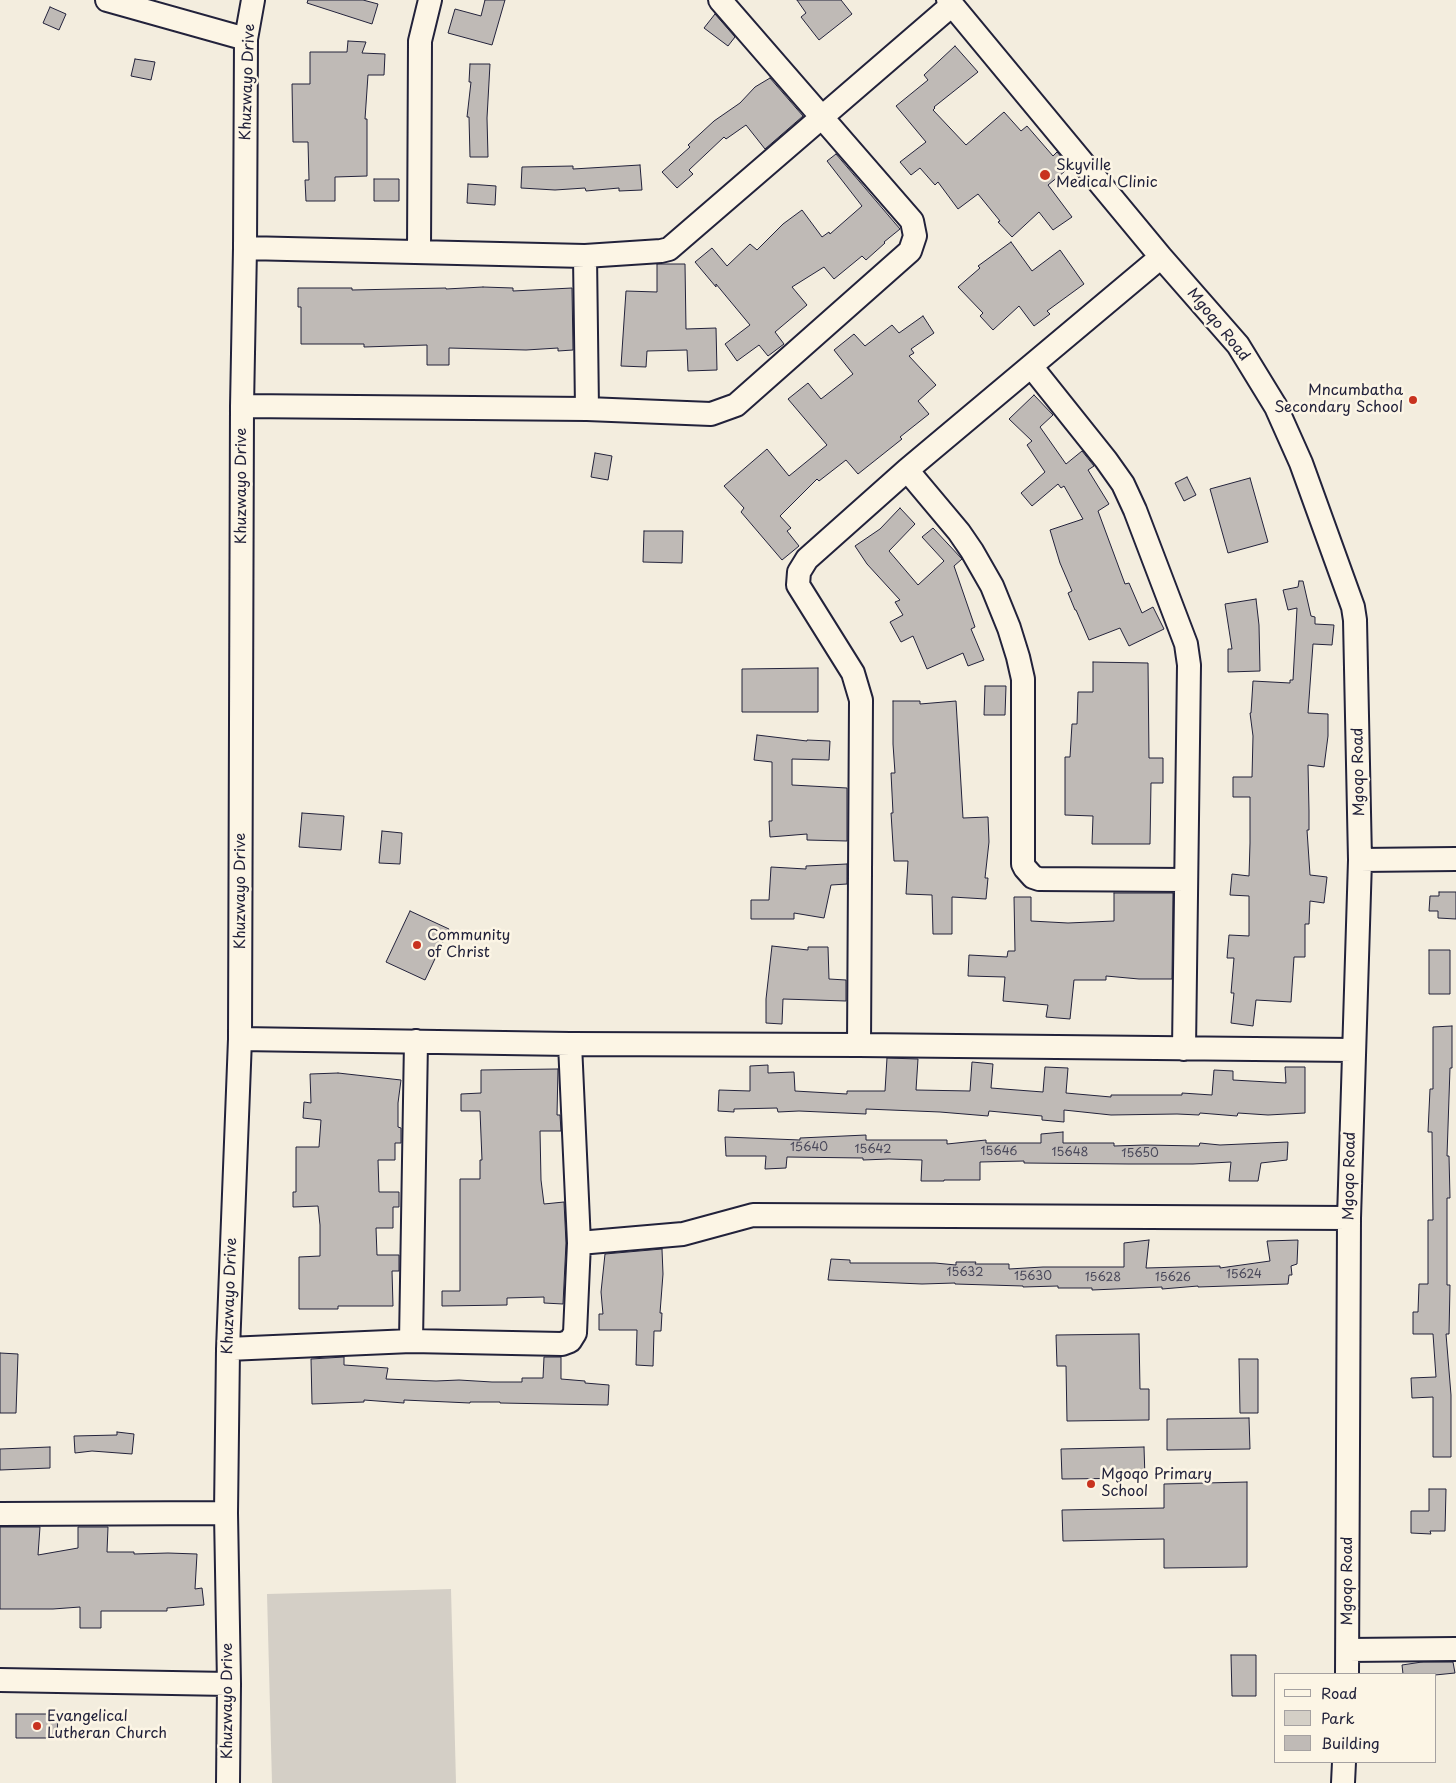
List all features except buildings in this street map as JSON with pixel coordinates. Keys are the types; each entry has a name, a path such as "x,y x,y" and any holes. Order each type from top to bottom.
{"street":[{"path":"107,0 246,39"},
{"name":"Khuzwayo Drive","path":"228,1783 229,1684 226,1513 228,1349 240,1039 242,406 246,39 253,0"},
{"path":"419,251 420,41 430,0"},
{"path":"242,406 588,409 710,414 736,405 910,251 915,236 912,221 720,0"},
{"path":"245,248 585,256 669,249 950,3"},
{"name":"Mgoqo Road","path":"950,3 1161,257 1238,345 1276,407 1301,463 1350,595 1355,620 1360,860 1349,1218 1347,1673"},
{"path":"585,256 588,409"},
{"path":"859,1045 860,700 853,673 798,585 799,572 807,559 907,470 1161,257"},
{"path":"1031,366 1123,484 1135,510 1186,644 1189,665 1184,1049"},
{"path":"907,470 959,532 972,551 992,586 1009,628 1018,657 1023,679 1023,864 1025,868 1033,877 1039,879 1186,880"},
{"path":"1360,860 1456,859"},
{"path":"240,1039 570,1044 1353,1050"},
{"path":"411,1341 416,1041"},
{"path":"228,1349 411,1341 567,1342 573,1338 575,1333 579,1243 570,1044"},
{"path":"579,1243 683,1234 753,1215 1349,1218"},
{"path":"0,1514 226,1513"},
{"path":"1348,1650 1456,1649"},
{"path":"0,1680 229,1684"},
{"path":"1343,1783 1344,1763"}],"green space":[{"path":"451,1589 456,1783 272,1783 267,1594"}],"place":[{"name":"Skyville Medical Clinic","path":"1045,175"},
{"name":"Mncumbatha Secondary School","path":"1413,400"},
{"name":"Community of Christ","path":"417,945"},
{"name":"Mgoqo Primary School","path":"1091,1484"},
{"name":"Evangelical Lutheran Church","path":"37,1726"}]}
